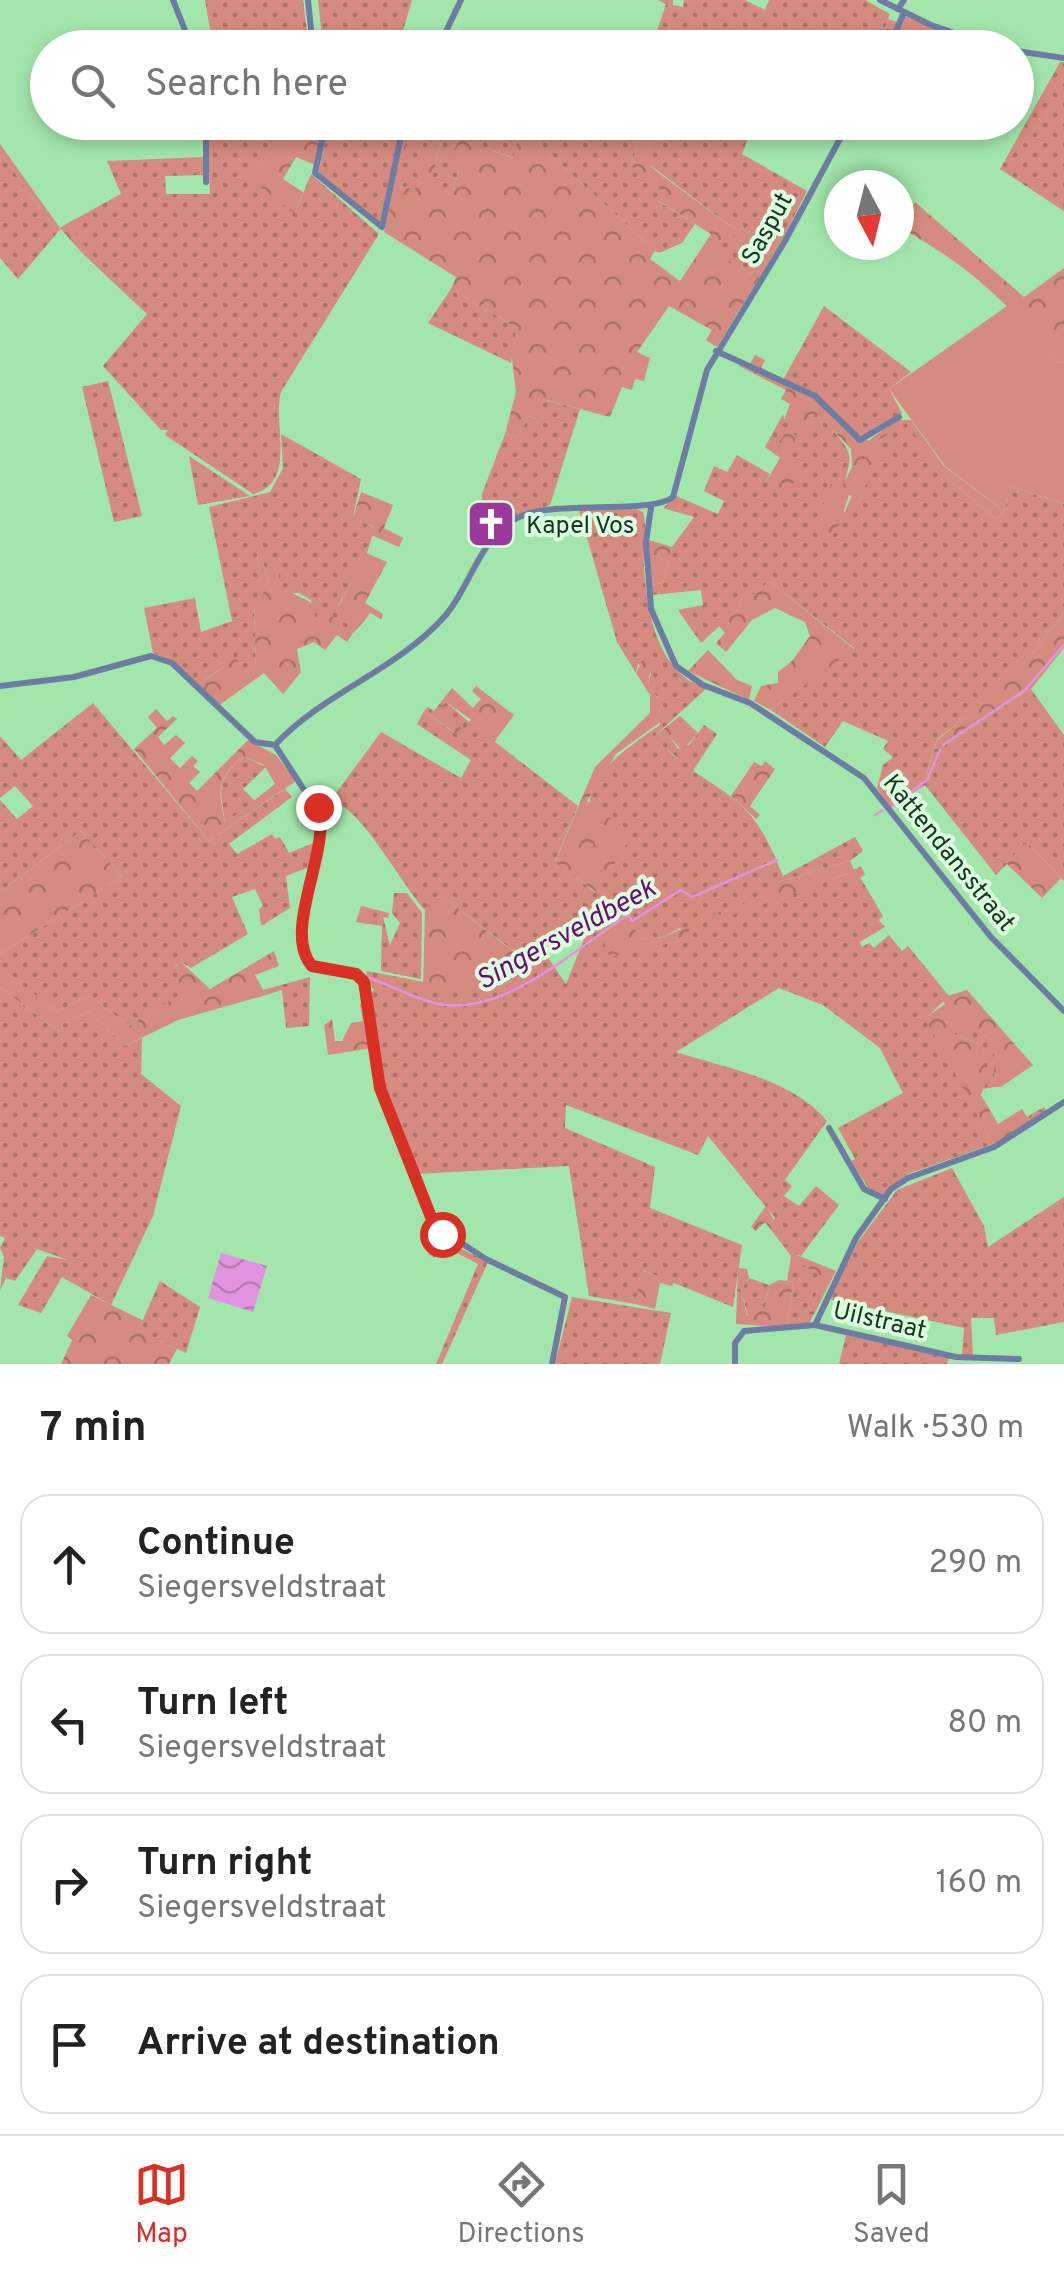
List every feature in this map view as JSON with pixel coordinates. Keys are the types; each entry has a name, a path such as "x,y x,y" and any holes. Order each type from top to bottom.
{"street":[{"path":"173,0 185,30"},
{"path":"308,0 311,30"},
{"path":"447,30 461,0"},
{"path":"880,0 951,30"},
{"path":"895,30 904,0"},
{"path":"1034,54 1064,58"},
{"path":"206,140 206,182"},
{"path":"322,140 315,173 382,227 400,140"},
{"name":"Sasput","path":"652,508 664,505 677,489 691,416 716,352 785,241 838,140"},
{"path":"716,352 815,396 860,440 899,417"},
{"path":"275,745 304,716 348,692 435,626 453,606 488,546 522,516 558,507 629,504 652,508"},
{"name":"Kattendansstraat","path":"652,508 646,542 651,609 676,666 703,686 750,703 864,778 902,832 990,936 1064,1011"},
{"path":"0,686 74,677 156,657 172,663 254,742 275,745 321,816 303,931 307,962 318,968 356,974 364,982 380,1088 438,1230 565,1298 552,1364"},
{"name":"Uilstraat","path":"1020,1358 956,1356 815,1325 856,1238 900,1182 994,1147 1064,1102"},
{"path":"829,1128 864,1188 885,1199"},
{"path":"735,1364 740,1334 748,1328 794,1330 815,1325"}],"green space":[{"path":"205,0 303,0 307,30 210,30"},
{"path":"318,0 412,0 403,30 321,30"},
{"path":"658,0 673,0 673,5 683,7 684,0 745,0 765,10 769,0 865,0 890,14 884,30 657,30 666,4"},
{"path":"904,16 942,30 884,30 888,19 897,22"},
{"path":"1060,62 1064,62 1064,211 1000,169 1016,140 1034,140 1034,108"},
{"path":"208,140 302,140 277,148 246,175 295,213 311,174 379,234 281,392 279,465 267,488 253,494 165,435 168,430 161,430 103,366 147,314 83,254 87,251 68,223 121,194 107,161 204,157 205,175 165,176 166,194 210,194"},
{"path":"276,140 322,140 315,165 296,157 283,179 303,192 295,214 245,175 277,148"},
{"path":"325,140 398,140 379,226 318,174"},
{"path":"402,140 406,140 400,187 415,189 428,140 435,140 441,142 429,188 451,196 459,171 449,167 458,140 513,158 517,140 540,140 539,144 655,251 650,259 680,281 711,234 657,200 663,191 635,173 631,163 639,144 628,140 656,141 650,165 733,228 756,233 763,253 769,254 782,240 717,347 706,340 712,330 669,306 637,352 650,358 644,381 635,379 632,390 622,387 610,417 543,399 537,419 529,416 517,438 505,434 516,392 511,351 517,328 451,289 456,277 384,232","holes":["730,233 760,255 752,274 716,253"]},
{"path":"404,140 459,140 450,167 459,171 451,196 428,189 441,143 415,189 400,187"},
{"path":"462,140 517,140 514,158"},
{"path":"540,140 628,140 639,144 631,163 664,191 658,201 695,224 682,243 659,253 655,251 539,144"},
{"path":"651,140 747,140 742,154 807,191 782,240 769,254 763,253 756,233 733,228 650,165"},
{"path":"0,144 60,228 68,223 88,250 83,254 61,229 58,232 0,153"},
{"path":"0,153 58,232 18,279 0,258"},
{"path":"914,204 1024,297 1064,268 1064,363 1056,362 985,286 914,236"},
{"path":"730,232 760,255 752,274 715,253"},
{"path":"451,289 517,328 511,363 428,323"},
{"path":"1010,304 1056,362 1064,363 1064,504 1011,487 1004,511 945,466 889,389"},
{"path":"824,306 911,372 889,389 902,413 866,438 783,380"},
{"path":"755,355 765,360 761,368 824,400 868,441 897,420 911,420 944,466 1004,511 996,519 948,479 906,423 876,442 877,465 870,479 856,498 849,495 836,533 823,536 822,508 831,484 842,487 852,467 851,449 816,412 805,429 784,420 790,404 781,399 786,390 739,366 741,361 749,366"},
{"path":"108,381 142,516 114,522 82,387"},
{"path":"542,399 580,409 550,505 509,520 482,506 482,494 505,434 517,438 529,416 536,419"},
{"path":"816,412 843,443 850,460 844,513 876,442 907,422 948,479 996,519 1004,511 1011,487 1064,504 1064,613 1033,653 987,701 937,739 926,776 944,746 1031,689 1064,735 1064,881 1028,843 996,875 925,785 890,808 877,788 883,765 893,757 883,749 888,741 843,721 825,747 771,710 854,648 769,581 701,643 678,610 703,605 701,590 652,595 651,585 663,583 672,547 694,517 663,508 676,496 718,514 724,501 704,491 714,466 727,472 737,455 770,474 767,480 788,491 784,453 771,436 783,414 784,420 805,428"},
{"path":"787,431 797,436 786,459 801,471 788,492 767,480 780,458 765,447 771,436 780,441"},
{"path":"281,434 361,479 353,517 375,528 365,559 338,606 363,623 353,633 328,615 317,634 311,600 299,593 271,593 261,554 257,555 266,603 254,605 256,669 250,673 222,668 197,685 173,661 153,653 144,608 195,598 201,632 232,621 209,507 270,492 283,468"},
{"path":"189,456 250,496 198,505"},
{"path":"361,492 393,505 384,528 403,538 399,547 371,535 374,527 353,518"},
{"path":"579,510 643,512 646,585 658,640 677,670 707,688 648,742 679,759 660,744 669,735 678,749 689,745 704,725 717,734 693,771 749,814 766,838 783,876 855,837 863,851 850,861 781,881 762,898 705,917 848,874 851,881 860,877 883,916 879,920 885,927 860,942 862,947 869,943 874,948 889,935 902,951 908,946 949,996 926,1018 993,1144 908,1174 883,1196 871,1192 851,1161 855,1159 838,1128 903,1093 880,1048 823,1005 779,988 676,1052 777,1085 813,1107 827,1121 785,1180 792,1186 784,1196 799,1206 816,1186 839,1205 801,1256 792,1253 772,1224 775,1218 708,1136 698,1155 566,1105 565,1128 655,1167 650,1208 742,1245 733,1307 642,1270 635,1304 589,1296 569,1166 415,1174 383,1092 368,997 374,990 366,979 367,971 424,982 423,987 504,988 528,962 442,896 425,910 367,830 342,806 330,801 381,732 461,778 471,760 417,724 424,711 456,734 436,714 445,701 469,722 473,718 497,738 495,742 578,806 555,861 595,892 589,832 592,794 612,762 660,725 658,698 648,685 651,673 638,664 636,673 617,642","holes":["616,907 643,939 663,937 680,928 689,939 611,956 596,922","588,914 592,919 566,984 545,953"]},
{"path":"649,540 672,547 663,583 651,585"},
{"path":"364,552 387,562 365,603 383,614 381,619 370,613 363,623 338,607 353,580 344,570 350,566 358,570"},
{"path":"261,553 271,593 276,592 271,565 278,564 283,588 290,586 292,593 314,604 317,632 328,614 353,633 347,642 337,635 325,650 314,642 297,649 301,672 283,694 264,673 218,706 197,685 221,669 218,661 232,654 249,672 256,669 254,604 265,602 257,554"},
{"path":"769,581 854,649 771,710 754,701 761,686 778,683 778,672 792,661 810,636 805,622 775,608 752,620 726,652 716,643 725,633 719,626"},
{"path":"1064,613 1064,648 1031,689 944,746 926,777 937,740 987,700 1033,653"},
{"path":"708,650 737,680 752,686 749,700 688,671"},
{"path":"653,656 648,685 670,715 616,754 587,801 633,834 596,892 555,862 595,767 650,713 650,695 636,673 644,657"},
{"path":"476,686 514,715 497,738 446,702 436,714 462,728 457,734 424,711 428,707 434,711 452,688 473,708 481,699 472,691"},
{"path":"93,703 209,841 285,789 292,797 229,844 237,854 272,834 275,839 280,837 289,853 316,842 312,866 286,876 290,908 261,926 259,909 263,906 255,889 232,897 248,934 191,968 181,962 175,966 183,975 185,992 129,1026 90,996 57,1012 7,973 0,977 0,954 122,876 81,831 0,892 0,800 17,819 33,806 15,786 0,798 0,736 21,760"},
{"path":"156,709 167,721 173,716 177,719 158,737 164,745 176,735 185,743 170,758 180,768 192,756 198,761 193,766 200,772 189,783 197,791 248,740 276,755 296,781 209,841 134,749 157,728 148,717","holes":["243,756 264,765 275,784 225,823 220,793 228,772"]},
{"path":"680,716 698,733 682,751 669,735 661,744 679,761 647,742"},
{"path":"243,756 266,767 243,789 255,801 225,823 222,786"},
{"path":"765,761 775,769 750,806 760,815 756,819 731,796 754,762 762,766"},
{"path":"81,831 122,876 0,954 0,892"},
{"path":"1027,842 1061,878 1042,898 1006,863"},
{"path":"850,861 854,870 861,866 865,875 851,882 847,874 705,922 704,917 761,898 781,881"},
{"path":"394,893 407,893 422,913 421,979 381,971 382,926 356,922 361,906 389,913 388,918 383,917 390,945 400,923 392,913"},
{"path":"441,895 528,963 504,988 423,988 425,910"},
{"path":"616,907 643,939 663,937 689,926 689,939 610,957 595,922"},
{"path":"274,951 279,966 255,975 266,995 178,1020 125,1046 88,1011 54,1028 0,987 0,977 6,972 57,1012 90,996 129,1026 184,992 175,983 183,975 175,967 181,962 210,989"},
{"path":"310,977 309,1026 286,1028 282,990 266,995 263,990"},
{"path":"0,987 54,1028 88,1011 125,1046 142,1038 141,1074 181,1106 153,1216 111,1305 62,1277 41,1313 18,1305 47,1256 68,1260 37,1249 15,1281 6,1278 0,1290 4,1257 0,1248 5,1238 0,1236"},
{"path":"967,990 1033,1065 1001,1087 994,1087 994,1044 981,1032 946,1022 956,1035 983,1045 986,1083 981,1095 998,1124 1022,1109 1027,1117 1044,1107 1047,1112 993,1144 925,1018 945,1004 941,998"},
{"path":"364,1002 371,1048 328,1055 324,1025 332,1019 335,1041 342,1041 351,1023 363,1021 360,1004"},
{"path":"949,1021 981,1032 994,1044 994,1087 984,1089 983,1045 956,1035 945,1025"},
{"path":"952,1168 984,1226 988,1247 1064,1197 1064,1322 996,1335 994,1318 971,1318 973,1356 962,1356 964,1328 829,1299 858,1242 897,1190"},
{"path":"766,1206 792,1253 836,1271 809,1324 809,1310 823,1278 791,1256 765,1222 756,1231 751,1227"},
{"path":"434,1235 488,1262 442,1364 436,1364 478,1264 442,1245 435,1258 428,1254"},
{"path":"791,1256 824,1278 809,1310 809,1324 787,1327 793,1282 787,1281"},
{"path":"738,1268 747,1269 749,1278 741,1290 747,1316 765,1309 769,1285 779,1280 793,1282 787,1327 736,1324"},
{"path":"641,1270 674,1282 672,1286 660,1283 655,1309 635,1304"},
{"path":"749,1278 769,1285 765,1309 748,1316 741,1290"},
{"path":"160,1281 200,1307 186,1353 138,1331"},
{"path":"91,1295 142,1320 139,1331 177,1349 169,1364 61,1364 72,1340 67,1336"},
{"path":"572,1297 671,1313 660,1364 555,1364"},
{"path":"846,1335 949,1358 947,1364 839,1364"}],"water":[{"path":"221,1253 267,1266 253,1312 208,1298"}],"waterway":[{"name":"Singersveldbeek","path":"943,745 1024,691 1064,645"},
{"name":"Singersveldbeek","path":"892,806 927,780 940,750"},
{"name":"Singersveldbeek","path":"875,815 883,810"},
{"name":"Singersveldbeek","path":"366,977 431,1002 483,1002 535,979 628,915 632,921 681,890 692,897 777,860"}],"place":[{"name":"Kapel Vos","path":"491,524"}],"route":[{"path":"318,807 322,830 306,906 304,954 312,966 356,974 364,982 380,1088 433,1222 442,1234"}]}
